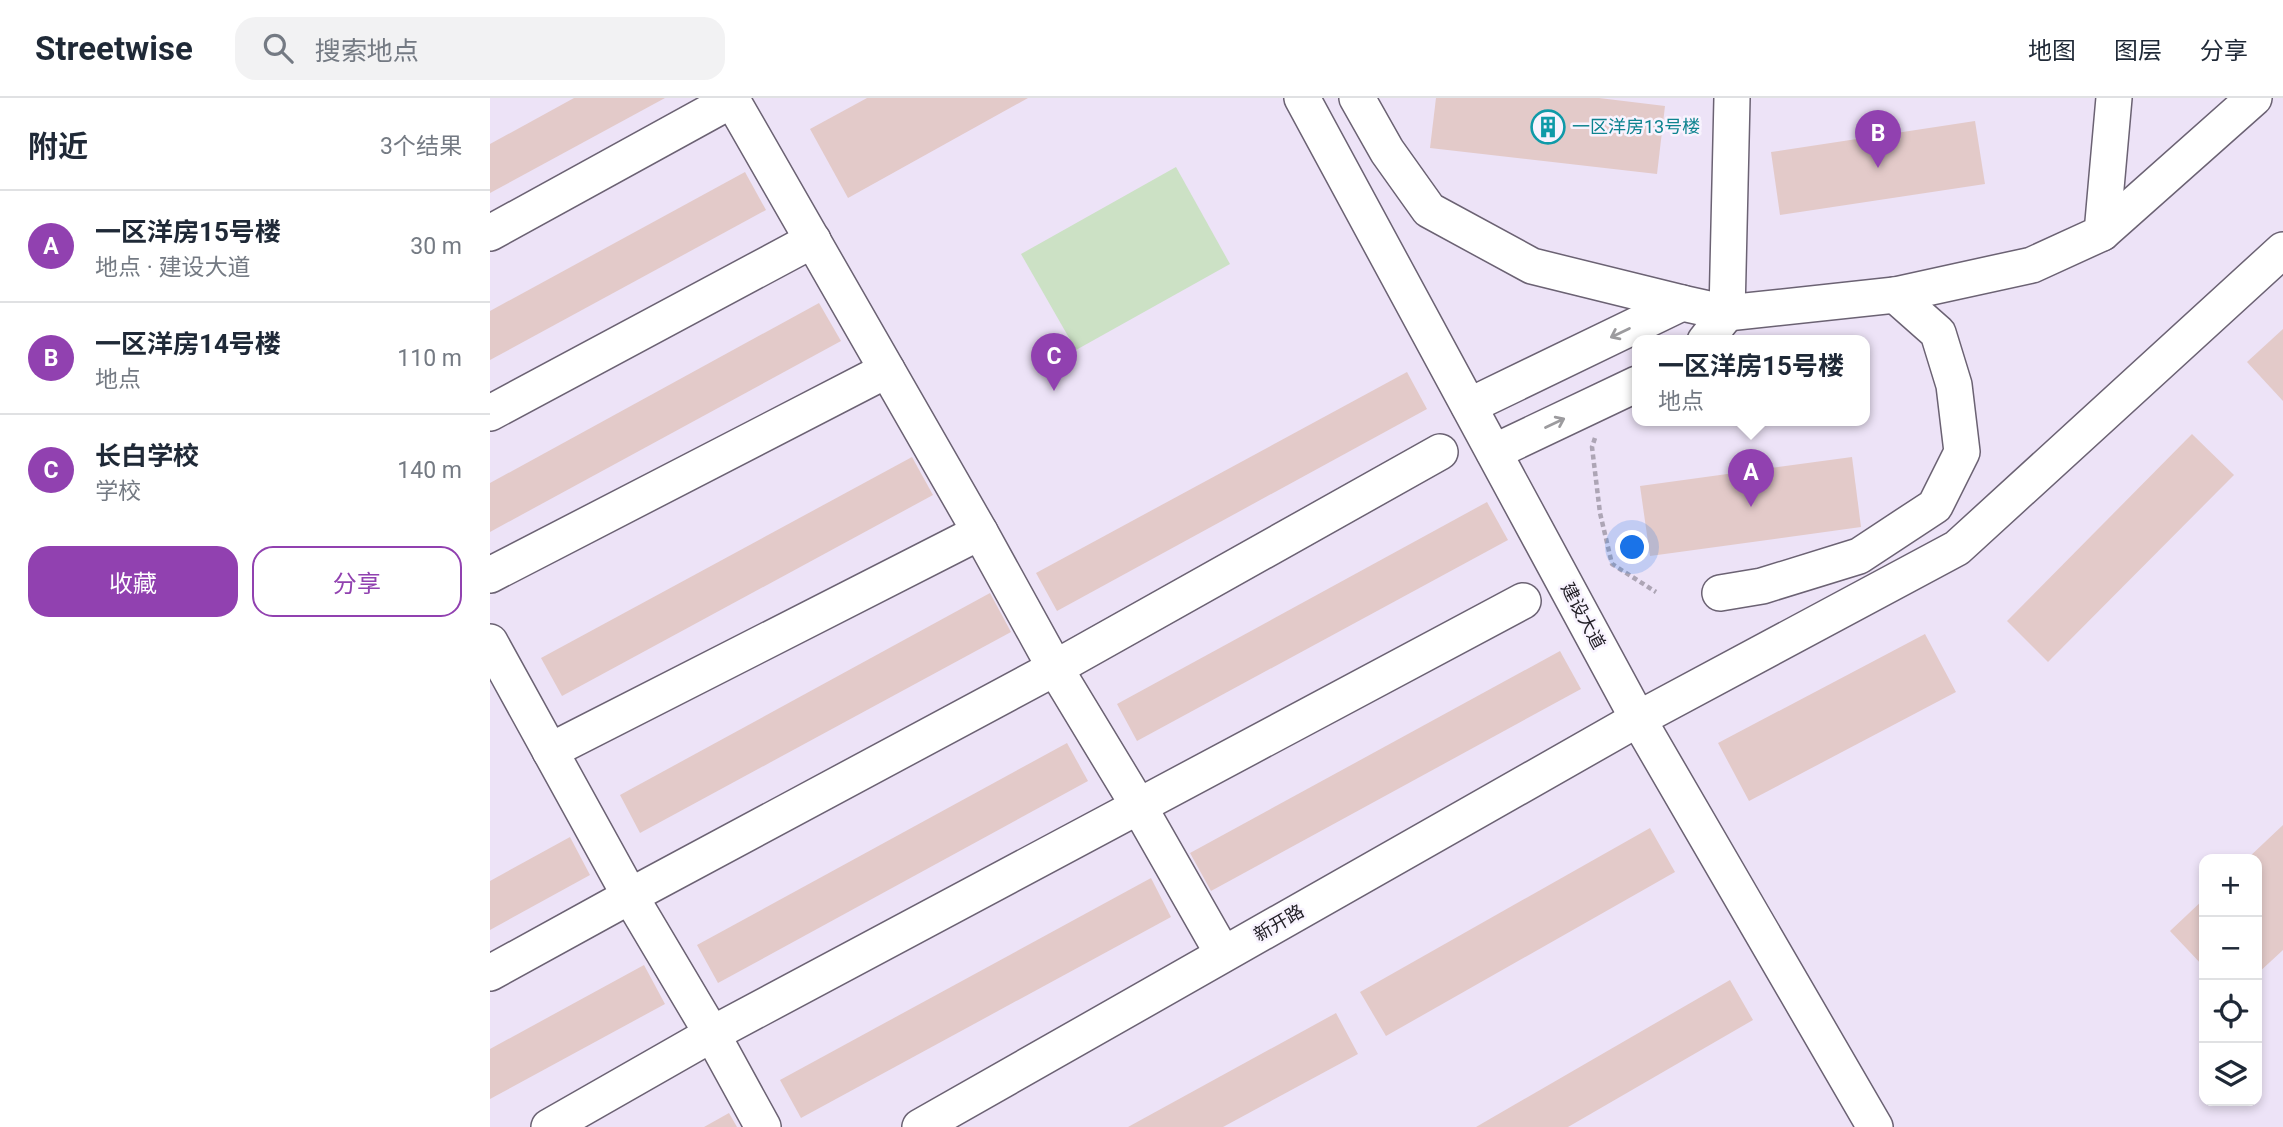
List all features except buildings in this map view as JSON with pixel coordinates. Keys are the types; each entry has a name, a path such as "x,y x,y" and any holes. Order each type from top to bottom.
{"street":[{"name":"建设大道","path":"1303,98 1638,719 1875,1127"},
{"path":"1357,98 1387,151 1429,210 1532,266 1727,313 1895,295 2032,265 2102,233 2254,98"},
{"path":"1710,335 1727,313 1732,98"},
{"path":"2102,233 2114,98"},
{"path":"490,233 732,99 981,532 1055,668 1138,805 1223,954"},
{"path":"490,413 813,240"},
{"name":"新开路","path":"920,1127 1638,719 1958,548 2283,250"},
{"path":"1720,593 1762,586 1859,556 1935,506 1962,453 1954,385 1938,333 1895,295"},
{"path":"1469,406 1682,303"},
{"path":"490,575 887,370"},
{"path":"1494,452 1632,386"},
{"path":"490,973 1055,668 1440,452"},
{"path":"550,751 981,532"},
{"path":"549,1127 712,1034 1523,601"},
{"path":"490,642 630,896 712,1034 763,1127"}],"path":[{"path":"1604,400 1592,447 1600,513 1612,564 1656,593"}],"green space":[{"path":"1176,167 1230,264 1076,350 1021,254"}],"place":[{"name":"一区洋房13号楼","path":"1548,127"},
{"name":"一区洋房14号楼","path":"1878,168"},
{"name":"长白学校","path":"1054,391"},
{"name":"一区洋房15号楼","path":"1751,507"}]}
